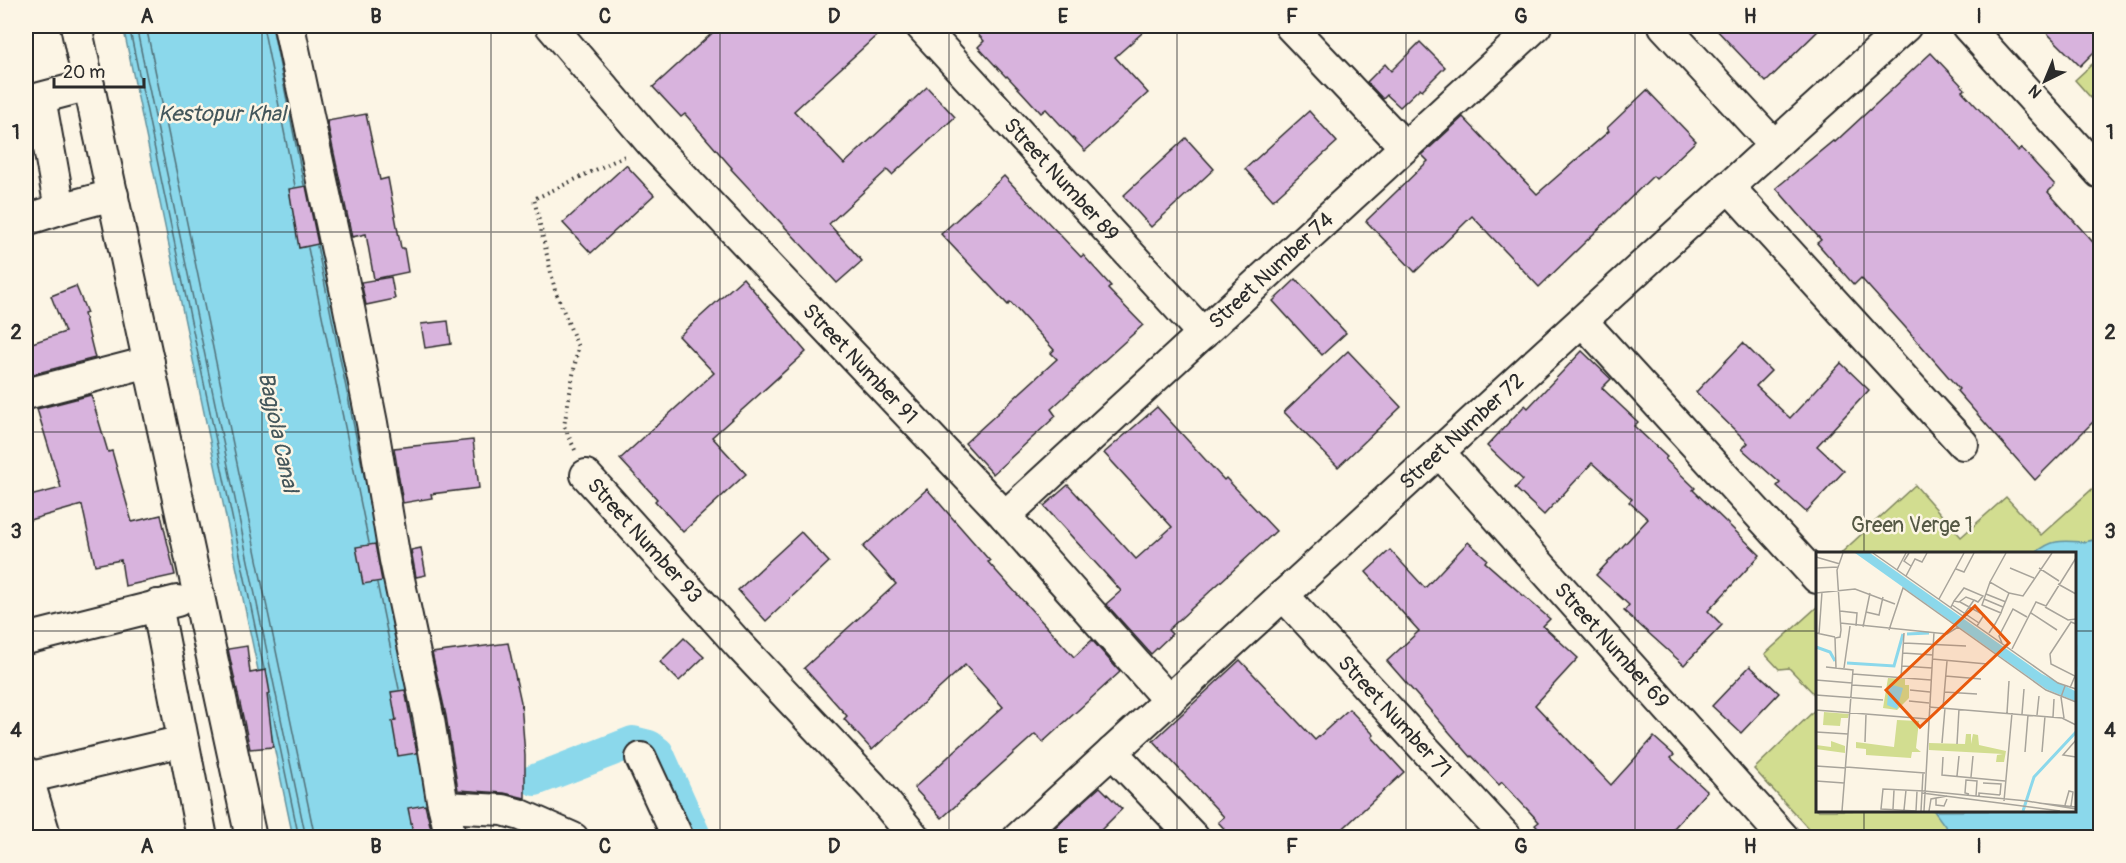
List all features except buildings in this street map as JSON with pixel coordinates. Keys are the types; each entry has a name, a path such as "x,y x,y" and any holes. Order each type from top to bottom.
{"street":[{"path":"76,26 251,837"},
{"path":"289,26 372,423 395,560 451,837"},
{"name":"Street Number 91","path":"550,26 652,144 1005,516 1168,701"},
{"name":"Street Number 89","path":"921,26 1203,334"},
{"path":"1290,26 1405,147"},
{"name":"Street Number 74","path":"1005,516 1536,26"},
{"path":"1664,26 1774,145"},
{"name":"Street Number 72","path":"1018,837 1440,453 1728,186 1906,26"},
{"path":"1967,26 2100,173"},
{"path":"60,209 33,100 89,85"},
{"path":"1728,186 1963,444"},
{"path":"26,220 113,195"},
{"path":"1582,322 1816,577"},
{"path":"26,394 149,362"},
{"name":"Street Number 69","path":"1440,453 1778,836"},
{"name":"Street Number 93","path":"586,475 739,645 872,786 915,837"},
{"name":"Street Number 71","path":"1282,595 1507,837"},
{"path":"26,639 199,596"},
{"path":"157,605 202,837"},
{"path":"46,837 26,775 183,741"},
{"path":"1112,752 1194,837"},
{"path":"640,758 678,837"},
{"path":"444,807 503,810 521,815 573,837"}],"path":[{"name":"Street Number 93","path":"586,475 564,426 578,348 555,290 534,199 652,144"}],"green space":[{"path":"2100,57 2100,108 2075,80"},
{"name":"Green Verge 1","path":"2100,482 2100,837 1816,837 1754,769 1816,709 1816,812 2075,812 2075,552 1842,552 1915,485 1961,537 2006,497 2041,535"},
{"path":"1816,608 1816,696 1789,668 1779,669 1765,654"}],"water":[{"name":"Kestopur Khal","path":"123,26 285,26 452,837 293,837"},
{"path":"2100,537 2100,833 2089,838 1953,837 1935,812 2075,812 2075,552 2037,552 2062,541 2094,540"}],"waterway":[{"path":"535,780 633,742 649,746 658,753 696,838"}],"water label":[{"name":"Bagjola Canal","path":"279,432"}]}
